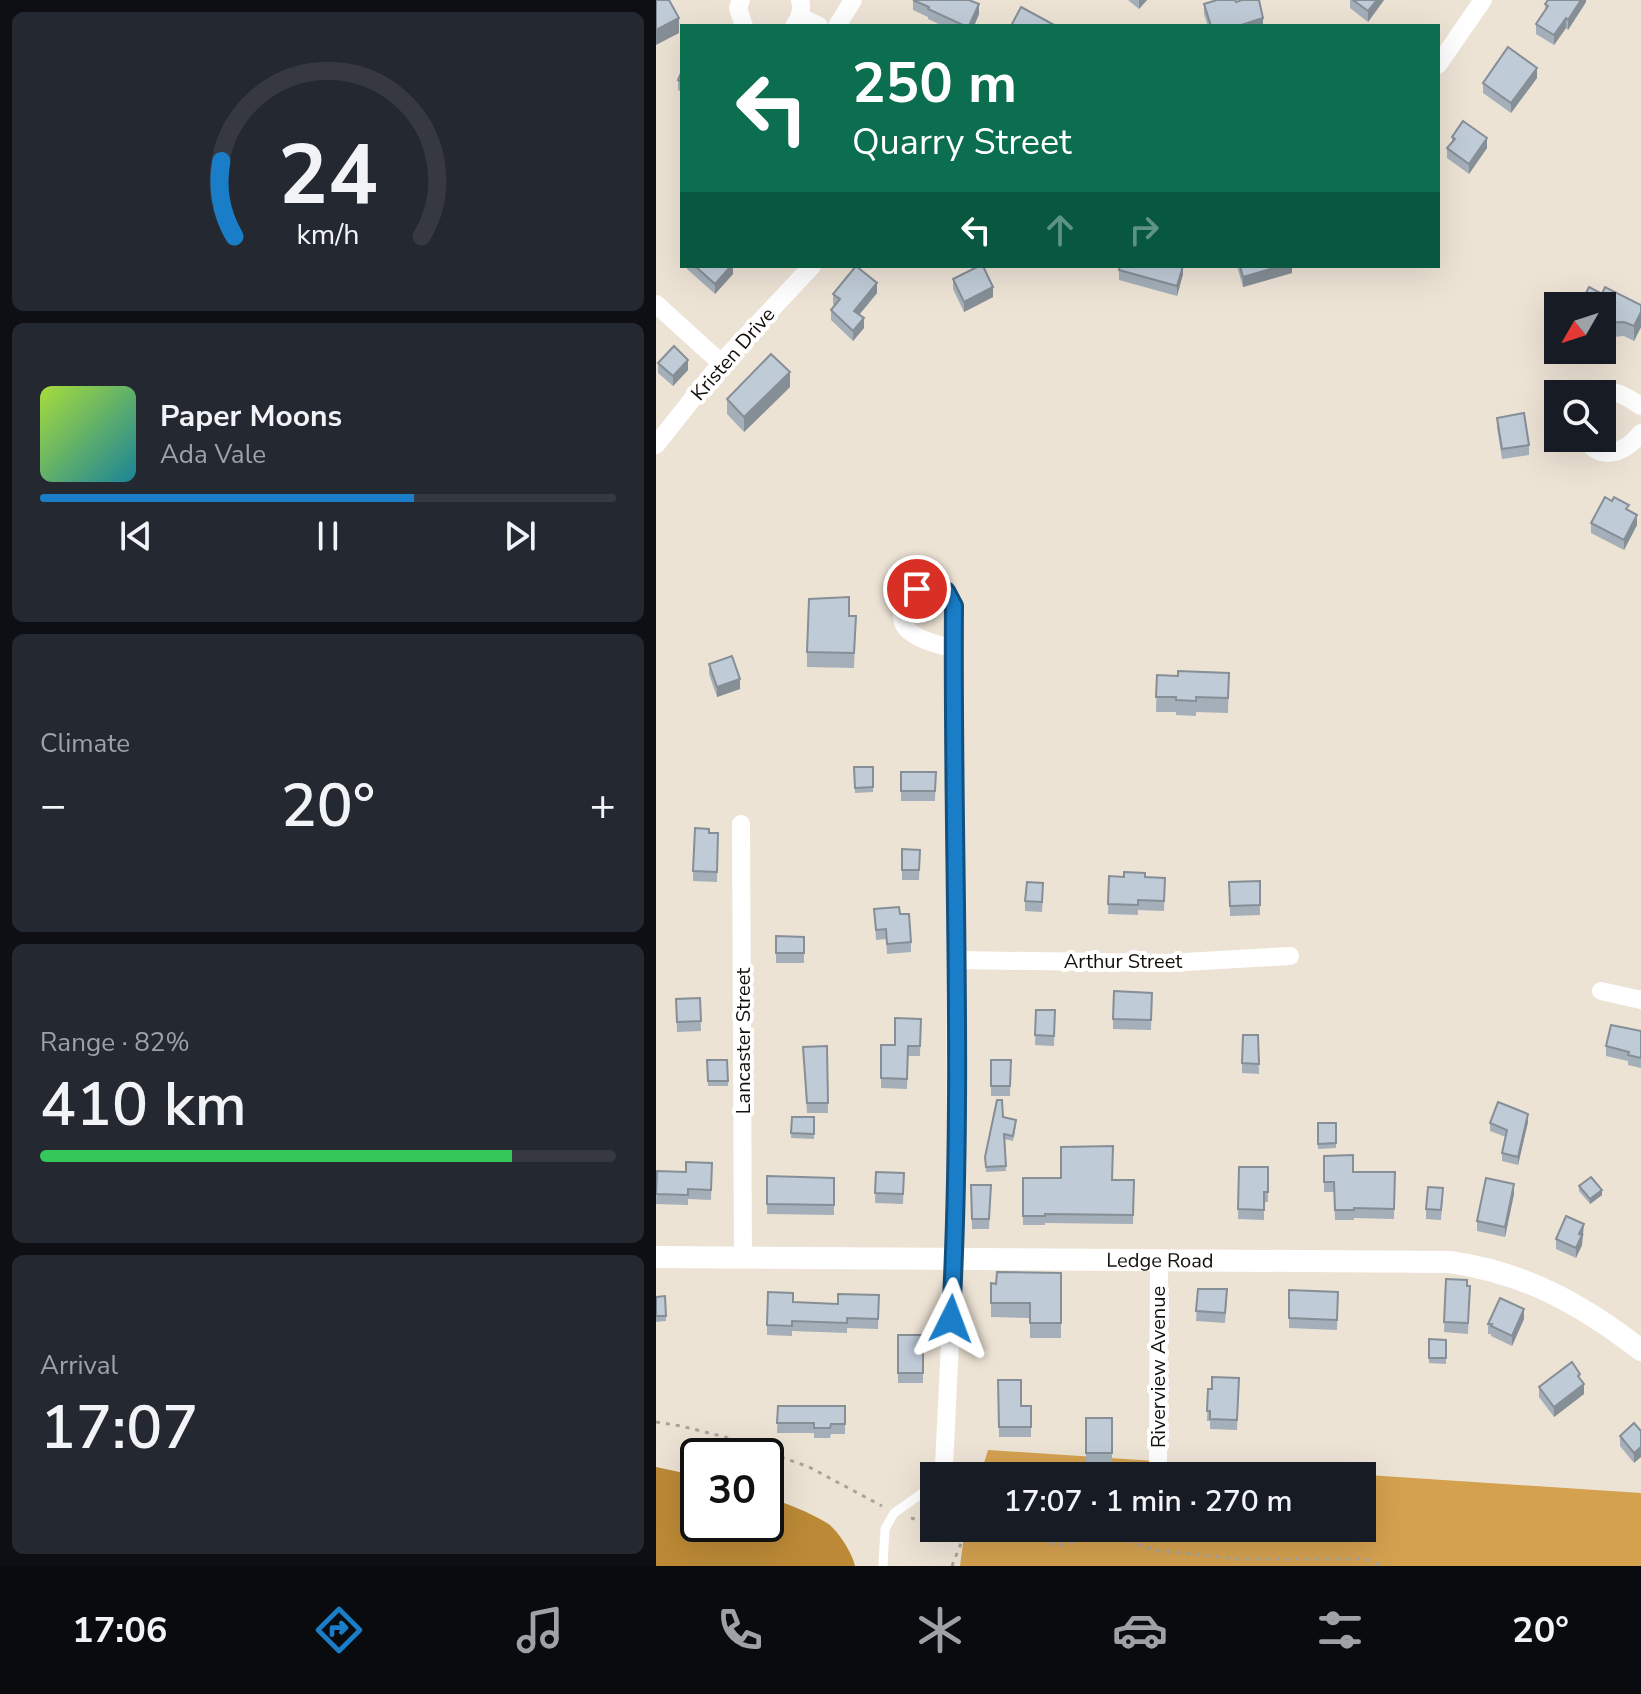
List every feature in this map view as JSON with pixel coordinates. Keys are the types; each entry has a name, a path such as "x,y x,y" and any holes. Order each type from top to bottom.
{"street":[{"path":"741,0 738,8 743,24"},
{"path":"838,24 853,0"},
{"path":"1440,62 1483,0"},
{"path":"798,14 816,24"},
{"name":"Kristen Drive","path":"656,445 721,363 810,268"},
{"path":"656,304 721,363"},
{"path":"1616,393 1641,406"},
{"path":"1616,451 1624,449 1641,433"},
{"path":"943,1462 954,1260 954,649"},
{"name":"Lancaster Street","path":"741,824 743,1258"},
{"name":"Arthur Street","path":"956,960 1167,963 1290,956"},
{"path":"1601,991 1641,1000"},
{"name":"Ledge Road","path":"656,1257 1450,1262 1475,1265 1547,1289 1593,1315 1641,1350"},
{"name":"Riverview Avenue","path":"1158,1462 1159,1260"}],"lane":[{"path":"883,1566 885,1529 894,1513 920,1495"}],"path":[{"path":"656,1422 725,1437 809,1467 894,1513 920,1520"},
{"path":"952,1566 964,1542"},
{"path":"1048,1542 1057,1545 1073,1542"},
{"path":"1131,1542 1154,1550 1239,1559 1366,1559 1382,1566"}],"shaded area":[{"path":"988,1450 1170,1462 984,1462"},
{"path":"656,1467 680,1472 680,1542 784,1542 784,1503 831,1526 848,1549 855,1566 656,1566"},
{"path":"1376,1476 1641,1493 1641,1566 960,1566 963,1542 1376,1542"}],"building":[{"path":"656,0 669,0 679,18 656,30"},
{"path":"913,0 969,0 979,4 970,24 961,24"},
{"path":"1217,0 1259,0 1263,18 1244,24 1210,24 1204,4"},
{"path":"1353,0 1377,0 1368,11"},
{"path":"1548,0 1581,0 1554,35 1536,24 1548,6 1545,4"},
{"path":"1021,7 1052,24 1012,24"},
{"path":"1508,47 1537,68 1511,103 1483,83"},
{"path":"1463,121 1487,138 1469,164 1447,148"},
{"path":"697,268 729,268 715,284"},
{"path":"854,268 877,283 854,311 864,318 853,331 831,310 840,299 833,294"},
{"path":"975,268 984,268 993,287 964,302 953,279"},
{"path":"1120,268 1182,268 1177,286"},
{"path":"1241,268 1274,268 1243,277"},
{"path":"1616,292 1641,305 1634,326 1616,322"},
{"path":"674,346 688,360 673,376 658,363"},
{"path":"771,354 790,372 744,417 727,399"},
{"path":"1524,413 1529,445 1502,449 1497,418"},
{"path":"1605,497 1612,501 1614,497 1629,505 1626,509 1637,515 1624,540 1591,523"},
{"path":"849,597 849,616 856,616 854,653 807,652 809,599"},
{"path":"732,656 740,679 717,687 709,664"},
{"path":"1178,671 1229,673 1228,698 1196,697 1196,701 1156,697 1157,675 1178,676"},
{"path":"854,767 873,767 873,787 855,788"},
{"path":"901,772 936,772 935,791 901,791"},
{"path":"695,828 718,833 717,872 693,871"},
{"path":"902,849 920,850 919,870 902,870"},
{"path":"1124,872 1165,878 1164,901 1138,900 1138,905 1108,904 1109,876 1124,877"},
{"path":"1260,881 1260,905 1230,906 1229,882"},
{"path":"1027,882 1043,883 1042,902 1025,901"},
{"path":"899,907 900,914 909,914 911,942 887,944 886,929 876,930 874,909"},
{"path":"776,936 804,937 804,953 776,953"},
{"path":"1114,991 1152,993 1151,1020 1113,1019"},
{"path":"700,998 701,1021 677,1022 676,999"},
{"path":"1036,1010 1055,1010 1054,1036 1035,1035"},
{"path":"895,1018 921,1019 920,1046 908,1046 907,1079 881,1078 881,1045 895,1045"},
{"path":"1611,1025 1641,1031 1641,1058 1606,1046"},
{"path":"1243,1035 1258,1035 1259,1064 1242,1063"},
{"path":"827,1046 828,1103 807,1103 803,1047"},
{"path":"707,1060 727,1060 728,1081 708,1081"},
{"path":"991,1060 1011,1060 1010,1086 991,1086"},
{"path":"997,1100 1002,1100 1003,1117 1016,1120 1013,1136 1004,1134 1006,1166 986,1167 985,1157"},
{"path":"1498,1102 1528,1114 1518,1157 1502,1153 1507,1130 1490,1123"},
{"path":"792,1117 814,1117 814,1134 791,1133"},
{"path":"1318,1123 1336,1123 1336,1143 1318,1144"},
{"path":"1113,1146 1112,1180 1134,1180 1133,1215 1023,1216 1023,1178 1061,1178 1061,1147"},
{"path":"1353,1155 1353,1172 1395,1172 1394,1209 1335,1210 1334,1182 1324,1182 1324,1156"},
{"path":"686,1162 712,1163 711,1190 688,1189 688,1195 656,1194 657,1171 686,1172"},
{"path":"1239,1167 1268,1167 1264,1210 1238,1209"},
{"path":"876,1172 904,1173 903,1194 875,1193"},
{"path":"767,1176 834,1178 834,1205 767,1204"},
{"path":"1591,1177 1602,1190 1590,1199 1579,1186"},
{"path":"1486,1178 1514,1184 1505,1227 1477,1221"},
{"path":"971,1185 991,1185 989,1219 972,1219"},
{"path":"1428,1187 1443,1188 1441,1210 1426,1209"},
{"path":"1566,1216 1584,1224 1576,1248 1556,1239"},
{"path":"997,1272 1061,1273 1061,1323 1030,1323 1030,1303 991,1303 991,1283 996,1284"},
{"path":"1446,1279 1467,1280 1467,1286 1470,1286 1468,1323 1444,1322"},
{"path":"1198,1289 1227,1289 1225,1313 1196,1311"},
{"path":"1289,1290 1338,1292 1337,1320 1289,1318"},
{"path":"768,1292 793,1293 793,1302 838,1304 838,1294 879,1295 878,1319 847,1318 847,1323 792,1321 792,1326 767,1325"},
{"path":"665,1296 666,1316 656,1316 656,1297"},
{"path":"1500,1298 1524,1309 1512,1336 1488,1324"},
{"path":"898,1335 923,1335 923,1373 898,1373"},
{"path":"1429,1339 1446,1340 1446,1358 1429,1358"},
{"path":"1572,1362 1584,1384 1554,1407 1539,1387"},
{"path":"1212,1377 1239,1378 1237,1420 1210,1419 1210,1411 1207,1411 1208,1389 1212,1389"},
{"path":"998,1380 1021,1380 1021,1406 1031,1406 1031,1427 999,1427"},
{"path":"778,1406 845,1406 845,1424 814,1428 814,1423 777,1423"},
{"path":"1086,1418 1112,1418 1112,1453 1086,1453"},
{"path":"1634,1423 1641,1431 1641,1447 1634,1453 1620,1436"}],"route":[{"path":"917,589 933,587 946,591 954,606 956,1130 951,1319"}]}
